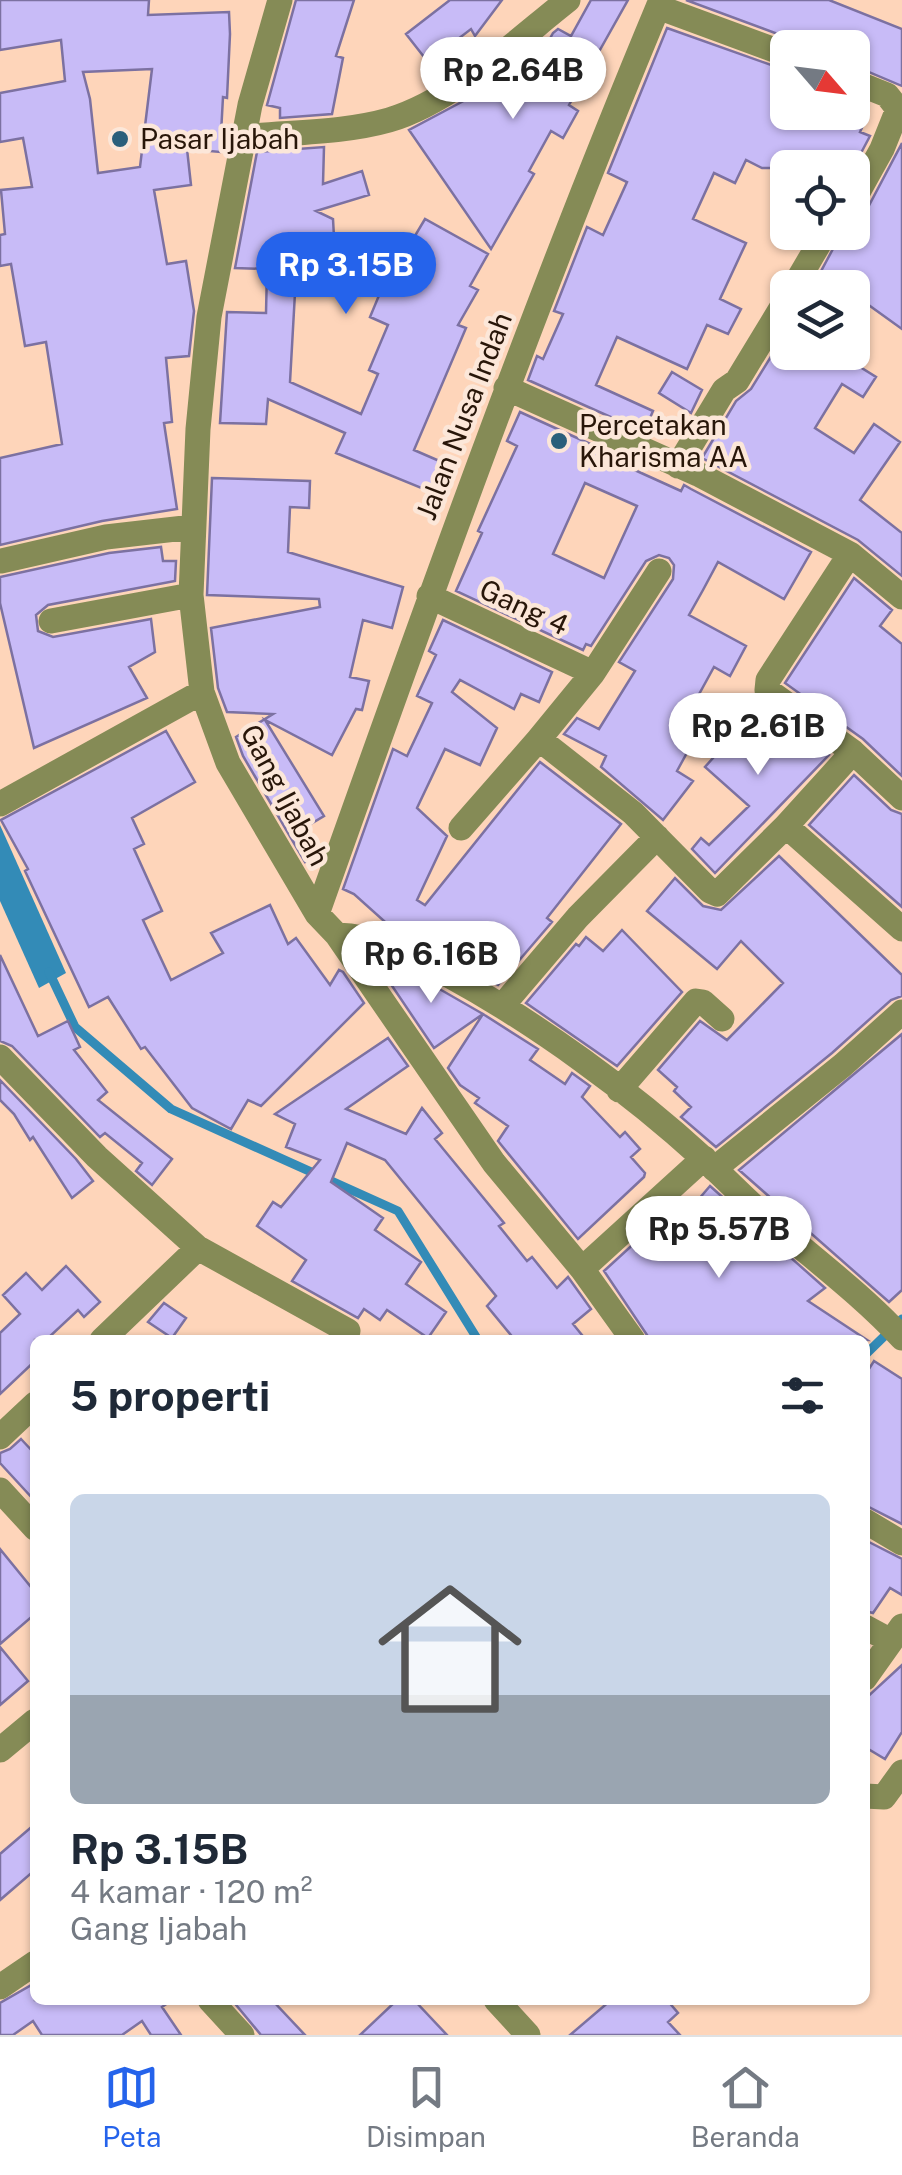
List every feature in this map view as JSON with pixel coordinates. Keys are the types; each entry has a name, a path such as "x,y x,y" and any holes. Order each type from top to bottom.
{"street":[{"name":"Gang Ijabah","path":"280,0 243,137 209,317 198,429 191,596 202,692 228,763 317,914 337,934 494,1163 582,1268 629,1335"},
{"path":"243,137 364,125 413,111 485,65 568,0"},
{"path":"659,4 770,48"},
{"name":"Jalan Nusa Indah","path":"317,914 506,388 659,4"},
{"path":"870,88 888,95 898,109 870,170"},
{"path":"678,466 724,390 737,380 770,326"},
{"path":"506,388 678,466 850,554 902,597"},
{"path":"1,561 106,538 193,527"},
{"path":"850,554 766,686 774,696 852,752 902,798"},
{"path":"461,828 593,674 659,571"},
{"path":"51,621 191,596"},
{"name":"Gang 4","path":"429,596 593,674"},
{"path":"0,804 202,692"},
{"path":"538,740 657,836 717,894 787,825 852,752"},
{"path":"787,825 902,929"},
{"path":"503,1005 578,918 657,836"},
{"path":"337,934 375,939 395,947 503,1005 619,1090 709,1164 872,1306 902,1338"},
{"path":"619,1090 696,1001 703,1002 722,1019"},
{"path":"582,1268 709,1164 843,1065 902,1012"},
{"path":"0,1057 98,1157 198,1248 348,1330"},
{"path":"107,1335 198,1248"},
{"path":"0,1437 30,1409"},
{"path":"0,1490 30,1523"},
{"path":"870,1524 902,1543"},
{"path":"870,1628 896,1634 870,1671"},
{"path":"0,1750 30,1725"},
{"path":"870,1796 884,1797 902,1772"},
{"path":"0,1987 30,1966"},
{"path":"215,2005 242,2035"},
{"path":"501,2005 528,2035"}],"water":[{"path":"0,825 66,973 39,988 0,901"}],"building":[{"name":"Pasar Ijabah","path":"0,0 149,0 148,15 229,12 227,98 223,97 220,152 187,149 191,185 154,190 167,264 186,261 194,311 189,356 166,358 172,422 164,423 177,509 102,521 0,545 0,458 62,444 46,342 25,346 11,264 0,266 0,235 5,234 1,190 32,187 23,138 0,142 0,93 65,81 61,40 0,50","holes":["152,69 140,167 98,173 83,72"]},
{"path":"296,0 354,0 336,56 343,58 332,114 280,118 280,108 267,105"},
{"path":"450,0 502,0 475,36 471,29 428,62 406,34"},
{"path":"591,0 628,0 569,105 578,111 563,138 551,131 529,171 534,174 491,249 409,130 469,98 527,55 535,66 553,33 558,29 571,36"},
{"path":"686,0 829,0 902,29 902,86 870,73 870,30 770,31"},
{"path":"667,28 770,65 770,130 861,130 870,136 863,150 770,150 770,168 746,160 735,183 714,173 693,219 746,243 720,299 741,309 728,334 707,325 687,369 617,337 596,385 653,411 644,432 528,380 537,356 543,359 563,314 554,311 587,227 603,235 627,182 608,173"},
{"path":"902,143 902,329 870,306 870,270 822,270 832,250 870,250 870,203"},
{"path":"324,147 323,184 362,171 369,195 316,211 333,219 336,273 296,275 290,382 361,414 378,374 369,370 388,325 370,317 390,269 374,270 386,242 406,251 425,219 488,254 470,286 478,290 458,325 466,328 414,450 444,463 431,492 336,453 345,433 268,399 266,424 220,423 227,312 266,313 267,269 235,268 257,152"},
{"path":"770,358 770,370 865,370 876,377 863,397 842,384 815,428 854,453 874,424 900,442 860,500 902,533 902,576 858,540 702,458 736,401 751,389"},
{"path":"672,372 702,390 691,413 659,393"},
{"path":"520,412 630,462 628,467 681,491 684,485 811,552 784,599 718,562 689,615 746,646 730,676 714,667 686,718 701,727 677,771 693,781 663,820 601,767 606,756 564,734 577,718 599,729 635,671 619,662 673,579 674,565 669,558 659,555 646,561 591,646 586,644 583,650 456,591 517,446 507,441","holes":["585,483 637,506 604,578 553,554"]},
{"path":"212,478 310,481 309,508 290,507 288,552 403,587 392,628 363,620 350,677 369,681 362,710 356,709 332,755 265,720 324,816 304,828 319,854 305,862 243,756 236,737 273,714 227,712 218,688 211,628 320,607 319,599 207,595"},
{"path":"161,547 163,561 176,561 175,581 48,605 36,615 38,631 53,637 151,619 155,652 129,667 147,698 34,748 0,603 0,577 109,553"},
{"path":"854,578 892,610 880,626 902,644 902,776 863,739 785,683"},
{"path":"443,620 552,672 539,702 521,694 514,709 460,680 452,692 497,728 480,765 445,749 417,808 447,836 417,900 425,905 540,762 621,824 547,918 552,922 498,985 394,930 343,889 393,749 407,756 432,703 417,696 436,655 429,651"},
{"path":"760,705 829,755 715,873 692,849 701,838 709,845 749,806 705,767"},
{"path":"166,731 195,782 132,818 144,844 134,849 162,911 143,920 171,980 223,953 211,933 270,905 288,944 296,938 330,985 339,970 343,972 364,1003 261,1106 248,1100 231,1129 192,1108 145,1047 141,1049 108,997 89,1007 25,871 28,869 1,820"},
{"path":"854,775 891,810 902,814 902,907 809,825"},
{"path":"779,856 902,975 902,996 891,1000 716,1147 681,1117 691,1107 658,1070 700,1021 727,1040 783,983 741,941 717,969 647,911 675,878 703,906 721,910"},
{"path":"622,930 682,992 617,1066 526,1003 576,944 579,946 586,937 603,951"},
{"path":"0,955 38,1036 68,1021 80,1047 74,1050 107,1092 98,1100 172,1159 152,1185 136,1171 142,1163 105,1133 100,1137 12,1046 0,1041"},
{"path":"390,964 483,1014 434,1048 384,974"},
{"path":"483,1014 538,1049 530,1060 565,1084 572,1073 590,1086 582,1097 620,1137 625,1132 640,1149 631,1157 645,1173 644,1177 578,1239 498,1141 508,1126 475,1103 479,1098 460,1085 448,1068"},
{"path":"902,1034 902,1290 889,1302 739,1170"},
{"path":"388,1038 408,1066 346,1109 406,1134 422,1108 442,1133 435,1139 504,1223 499,1226 527,1261 532,1257 557,1288 568,1277 591,1309 573,1324 582,1335 511,1335 487,1306 496,1296 385,1160 347,1143 331,1182 383,1218 375,1230 421,1262 406,1284 446,1312 430,1335 424,1335 387,1310 380,1320 364,1309 358,1318 292,1281 306,1260 257,1226 273,1202 281,1207 320,1160 286,1147 295,1124 275,1114"},
{"path":"0,1080 93,1181 72,1198 33,1137 30,1140 0,1100"},
{"path":"710,1186 825,1288 808,1301 859,1335 647,1335 604,1271 676,1205 686,1214"},
{"path":"66,1266 100,1302 84,1317 78,1310 51,1335 30,1335 30,1366 0,1394 0,1333 20,1314 3,1295 26,1273 42,1290"},
{"path":"164,1303 186,1318 174,1335 148,1322"},
{"path":"874,1361 902,1379 902,1524 870,1508 870,1367"},
{"path":"21,1439 30,1449 30,1496 0,1463 0,1453"},
{"path":"870,1543 902,1559 902,1595 890,1588 873,1613"},
{"path":"0,1549 30,1586 30,1618 0,1644"},
{"path":"0,1647 28,1681 0,1705"},
{"path":"902,1665 902,1732 885,1759 870,1750 870,1694"},
{"path":"30,1828 30,1874 0,1900 0,1854"},
{"path":"30,1986 30,2005 165,2005 162,2007 181,2035 151,2035 142,2021 122,2035 42,2035 33,2021 13,2035 0,2035 0,2003"},
{"path":"236,2005 277,2005 305,2035 261,2035"},
{"path":"392,2005 419,2005 447,2035 360,2035"},
{"path":"605,2005 671,2005 678,2013 668,2022 680,2035 570,2035"}],"waterway":[{"path":"49,972 75,1027 171,1109 398,1211 475,1335"},
{"path":"870,1350 902,1319"}],"place":[{"name":"Pasar Ijabah","path":"120,139"},
{"name":"Percetakan Kharisma AA","path":"559,441"}]}
